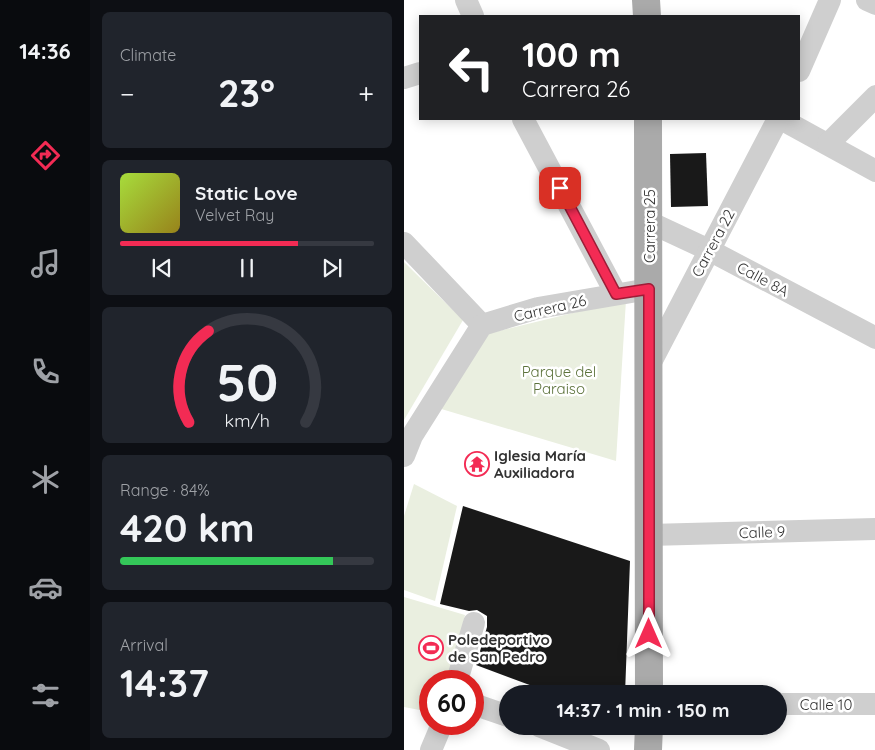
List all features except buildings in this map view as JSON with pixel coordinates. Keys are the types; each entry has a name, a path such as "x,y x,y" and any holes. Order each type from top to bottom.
{"main road":[{"path":"646,0 647,15"},
{"name":"Carrera 25","path":"648,120 649,685"},
{"path":"648,735 648,750"}],"street":[{"path":"466,0 473,15"},
{"path":"800,69 830,0"},
{"path":"867,0 875,4"},
{"path":"404,78 419,74"},
{"path":"828,144 875,96"},
{"path":"524,120 616,294"},
{"name":"Carrera 22","path":"649,366 778,120"},
{"path":"781,120 875,170"},
{"name":"Calle 8A","path":"649,222 709,250 875,338"},
{"path":"404,243 482,325 417,429 404,456"},
{"name":"Carrera 26","path":"482,325 538,308 649,289"},
{"name":"Calle 9","path":"649,535 875,529"},
{"path":"460,670 474,623"},
{"name":"Calle 10","path":"787,704 875,704"},
{"path":"484,708 499,713"},
{"path":"430,750 437,735"},
{"path":"562,735 599,750"}],"green space":[{"path":"404,262 463,320 404,420"},
{"name":"Parque del Paraiso","path":"626,300 616,461 438,408 486,334"},
{"path":"414,484 457,506 435,601 404,590 404,516"},
{"name":"Poledeportivo de San Pedro","path":"404,597 465,615 452,670 419,670 419,710 404,707"}],"place":[{"name":"Iglesia María Auxiliadora","path":"477,464"},
{"name":"Poledeportivo de San Pedro","path":"431,648"}],"route":[{"path":"560,188 616,294 649,289 649,634"}]}
